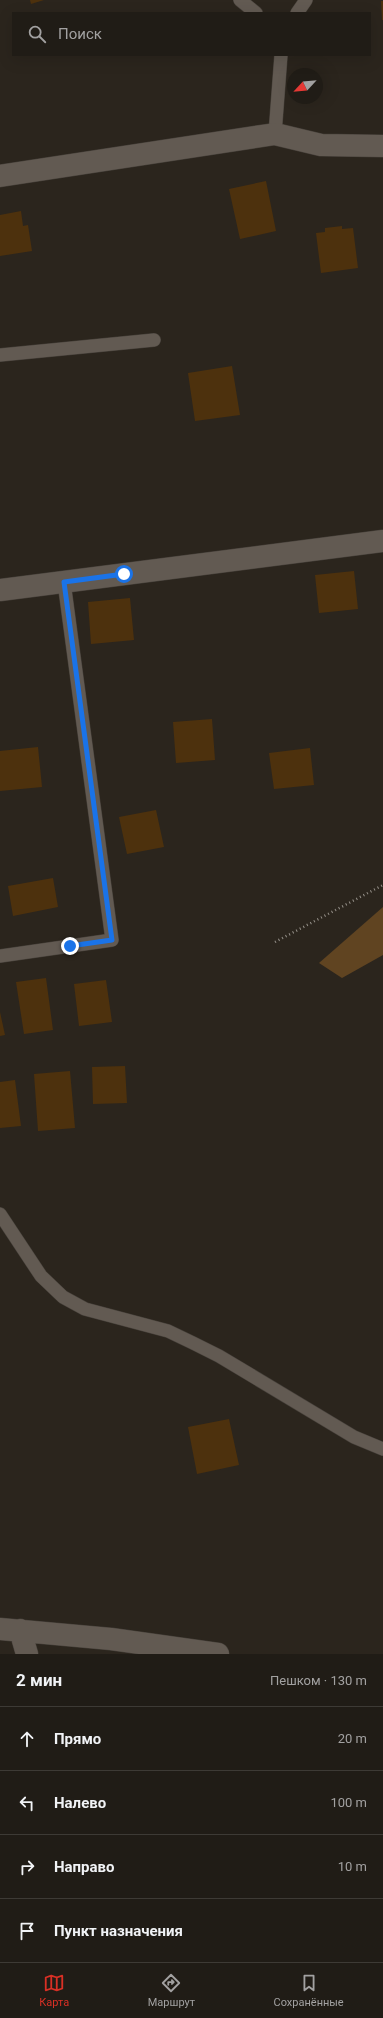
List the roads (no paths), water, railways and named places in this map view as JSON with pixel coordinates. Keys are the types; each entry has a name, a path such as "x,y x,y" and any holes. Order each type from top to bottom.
{"street":[{"path":"0,176 275,134 321,145 383,146"},
{"path":"0,590 383,541"},
{"path":"10,1630 27,1654"},
{"path":"10,1630 111,1639 218,1654"}],"lane":[{"path":"240,0 255,12"},
{"path":"298,12 306,0"},
{"path":"275,134 281,56"},
{"path":"0,356 154,340"},
{"path":"0,956 112,940 64,582"},
{"path":"0,1214 42,1276 63,1297 85,1309 168,1331 219,1356 354,1438 383,1449"}]}
